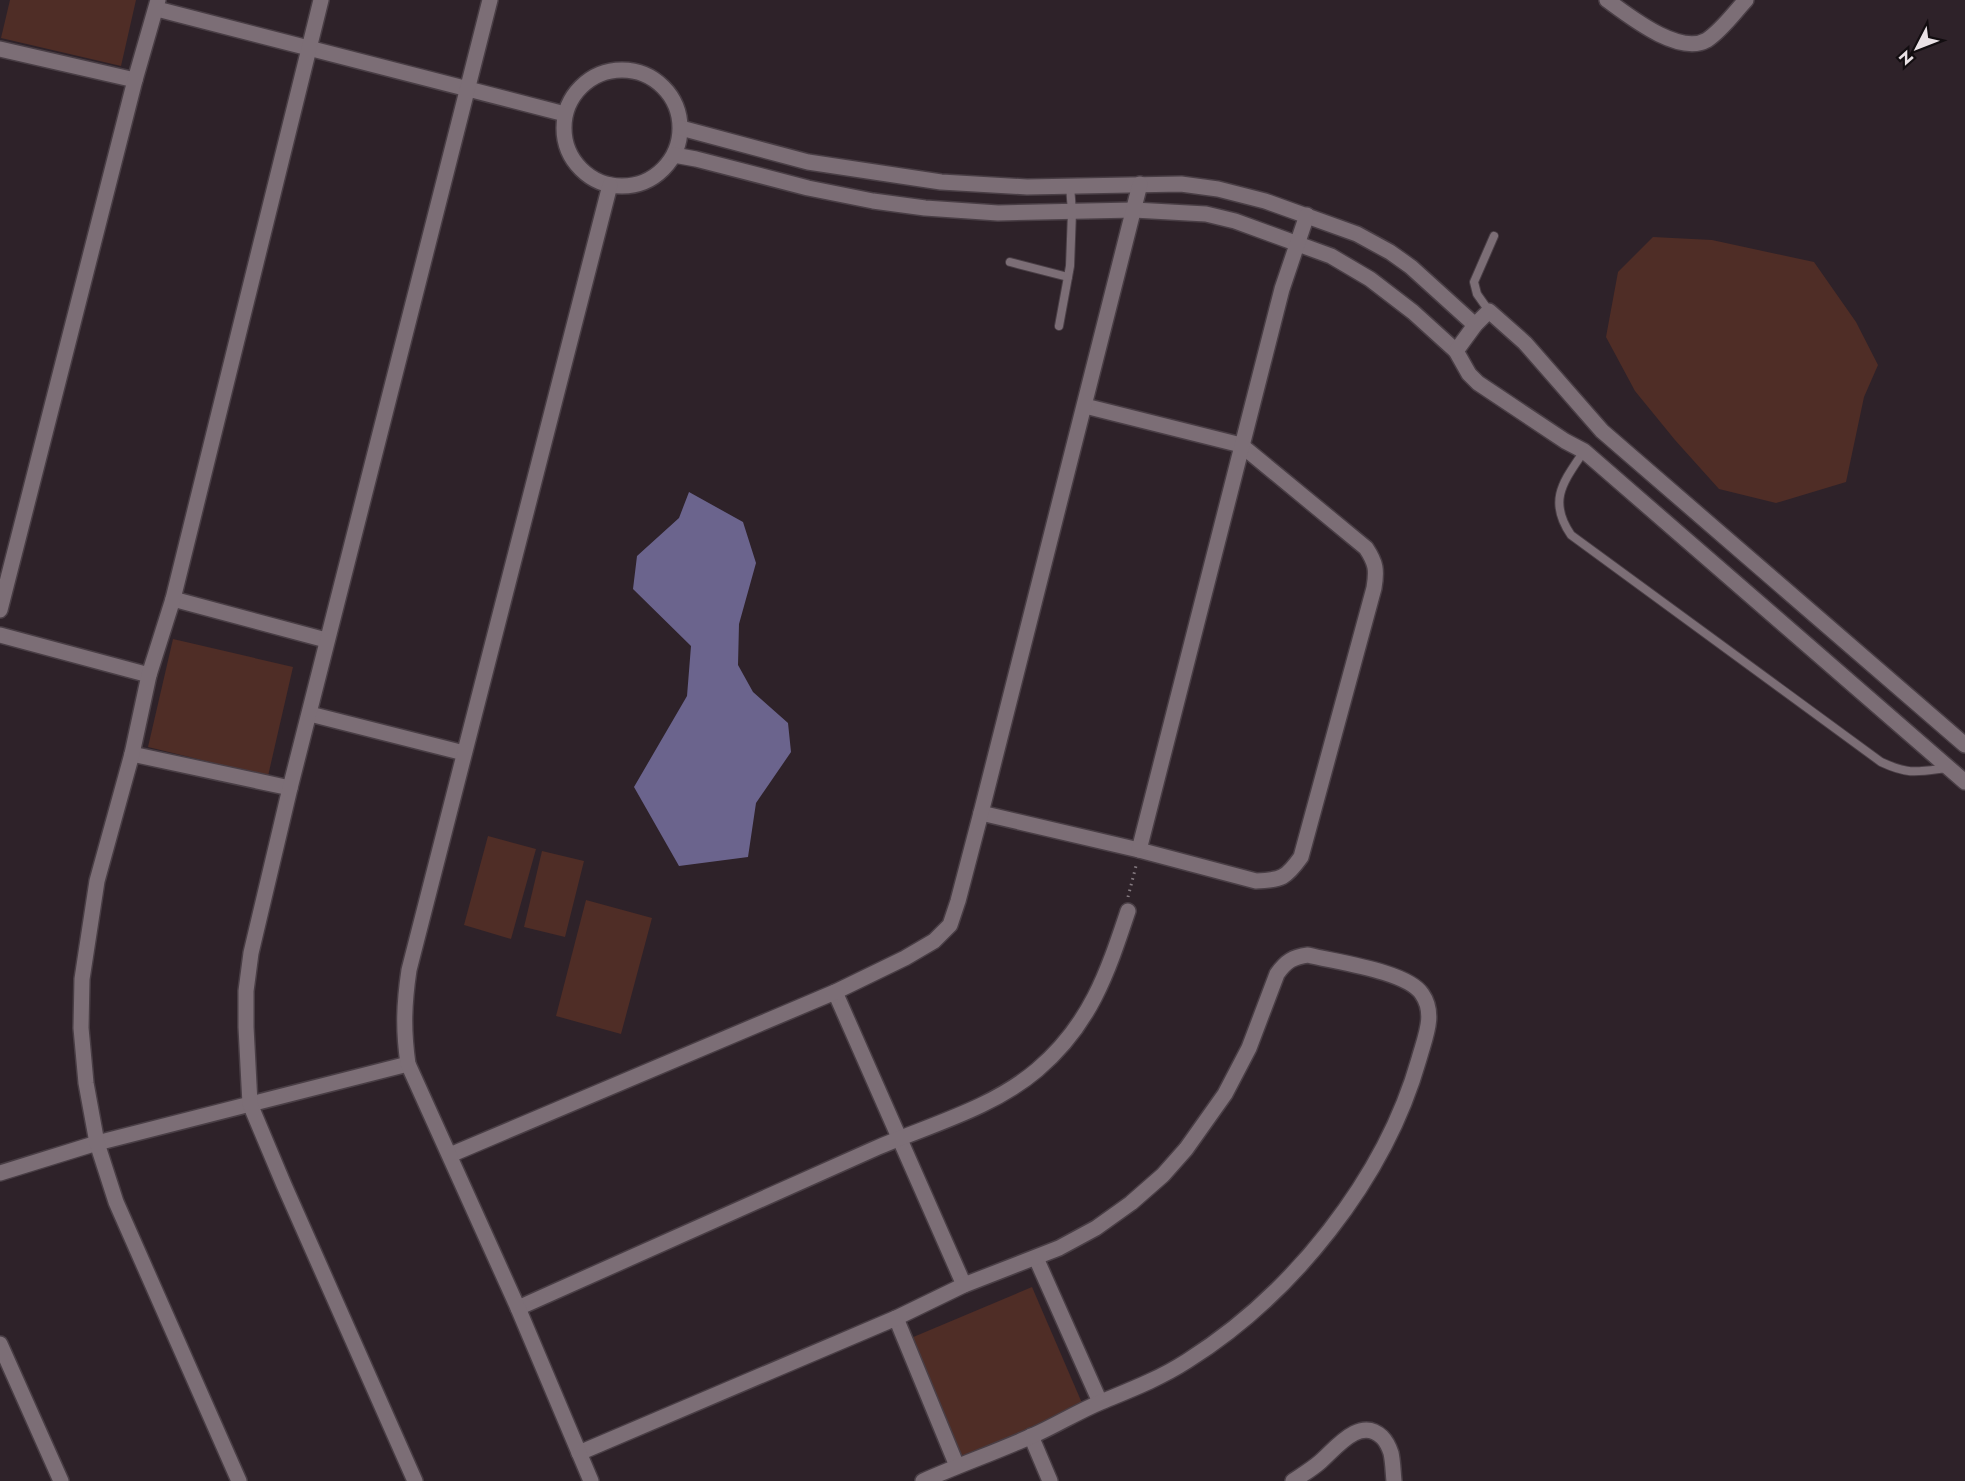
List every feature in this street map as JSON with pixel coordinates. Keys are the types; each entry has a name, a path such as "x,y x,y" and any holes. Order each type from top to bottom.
{"street":[{"path":"239,1481 116,1202 97,1143 86,1083 81,1028 82,979 97,881 132,754 149,675 172,599 321,0"},
{"path":"415,1481 250,1104 246,991 251,953 310,714 326,639 490,0"},
{"path":"1607,0 1650,29 1674,41 1691,44 1705,41 1718,31 1746,0"},
{"path":"0,610 135,80 158,4 309,48 565,114"},
{"path":"0,48 135,80"},
{"path":"619,69 638,71 655,79 669,92 678,109 681,128 679,144 662,171 647,181 629,186 610,185 585,172 578,166 568,150 564,132 565,114 572,96 585,82 601,73 619,69"},
{"path":"681,128 808,162 952,182 1027,187 1181,184 1218,189 1265,201 1357,234 1390,252 1436,288 1475,325"},
{"path":"674,155 808,188 873,201 951,211 986,213 1134,210 1206,214 1235,221 1331,256 1370,279 1413,312 1456,351 1465,368 1478,383 1584,451 1965,782"},
{"path":"450,1155 835,992 905,958 933,941 950,925 981,813 1140,184"},
{"path":"591,1481 518,1308 408,1064 404,1036 404,1005 409,970 610,185"},
{"path":"1138,850 1282,289 1307,215"},
{"path":"1456,351 1475,325 1489,311 1525,343 1602,431 1965,745"},
{"path":"981,813 1256,881 1275,880 1290,872 1301,857 1374,588 1376,574 1374,561 1366,548 1241,445 1085,406"},
{"path":"1584,451 1602,431"},
{"path":"172,599 326,639"},
{"path":"0,635 149,675"},
{"path":"310,714 464,753"},
{"path":"132,754 290,788"},
{"path":"518,1308 900,1137 968,1111 1009,1090 1037,1070 1067,1039 1092,1004 1108,970 1128,911"},
{"path":"579,1453 896,1318 964,1285 1059,1248 1105,1222 1163,1175 1186,1149 1226,1094 1249,1048 1277,974 1284,963 1296,957 1308,955 1392,975 1410,982 1421,993 1429,1007 1429,1023 1415,1072 1400,1112 1350,1202 1319,1243 1262,1303 1227,1333 1186,1362 1134,1390 1100,1402 1031,1436 923,1481"},
{"path":"835,992 964,1285"},
{"path":"0,1173 97,1143 408,1064"},
{"path":"1036,1258 1100,1402"},
{"path":"896,1318 957,1466"},
{"path":"0,1344 61,1481"},
{"path":"1293,1481 1318,1464 1346,1438 1358,1431 1368,1429 1386,1441 1391,1453 1394,1481"},
{"path":"1031,1436 1050,1481"}],"lane":[{"path":"1059,326 1068,277 1072,212 1070,186"},
{"path":"1489,311 1477,294 1474,282 1494,236"},
{"path":"1010,262 1068,277"},
{"path":"1584,451 1564,480 1558,498 1562,523 1570,536 1881,762 1900,771 1916,772 1949,768"}],"path":[{"path":"1128,911 1127,898 1138,861 1138,850"}],"shaded area":[{"path":"10,0 136,0 121,66 1,38"},
{"path":"1653,237 1712,240 1814,262 1856,322 1878,365 1864,397 1846,482 1776,503 1719,489 1635,391 1606,337 1618,272"},
{"path":"689,492 743,522 756,563 739,624 738,665 753,692 788,723 791,752 756,803 748,857 679,866 634,787 687,696 691,646 633,589 637,556 679,518"},
{"path":"173,639 293,667 268,776 148,747"},
{"path":"488,836 536,849 511,939 464,925"},
{"path":"542,851 584,861 565,937 524,927"},
{"path":"586,900 652,918 621,1034 556,1016"},
{"path":"1032,1287 1085,1410 964,1463 911,1338"}]}
